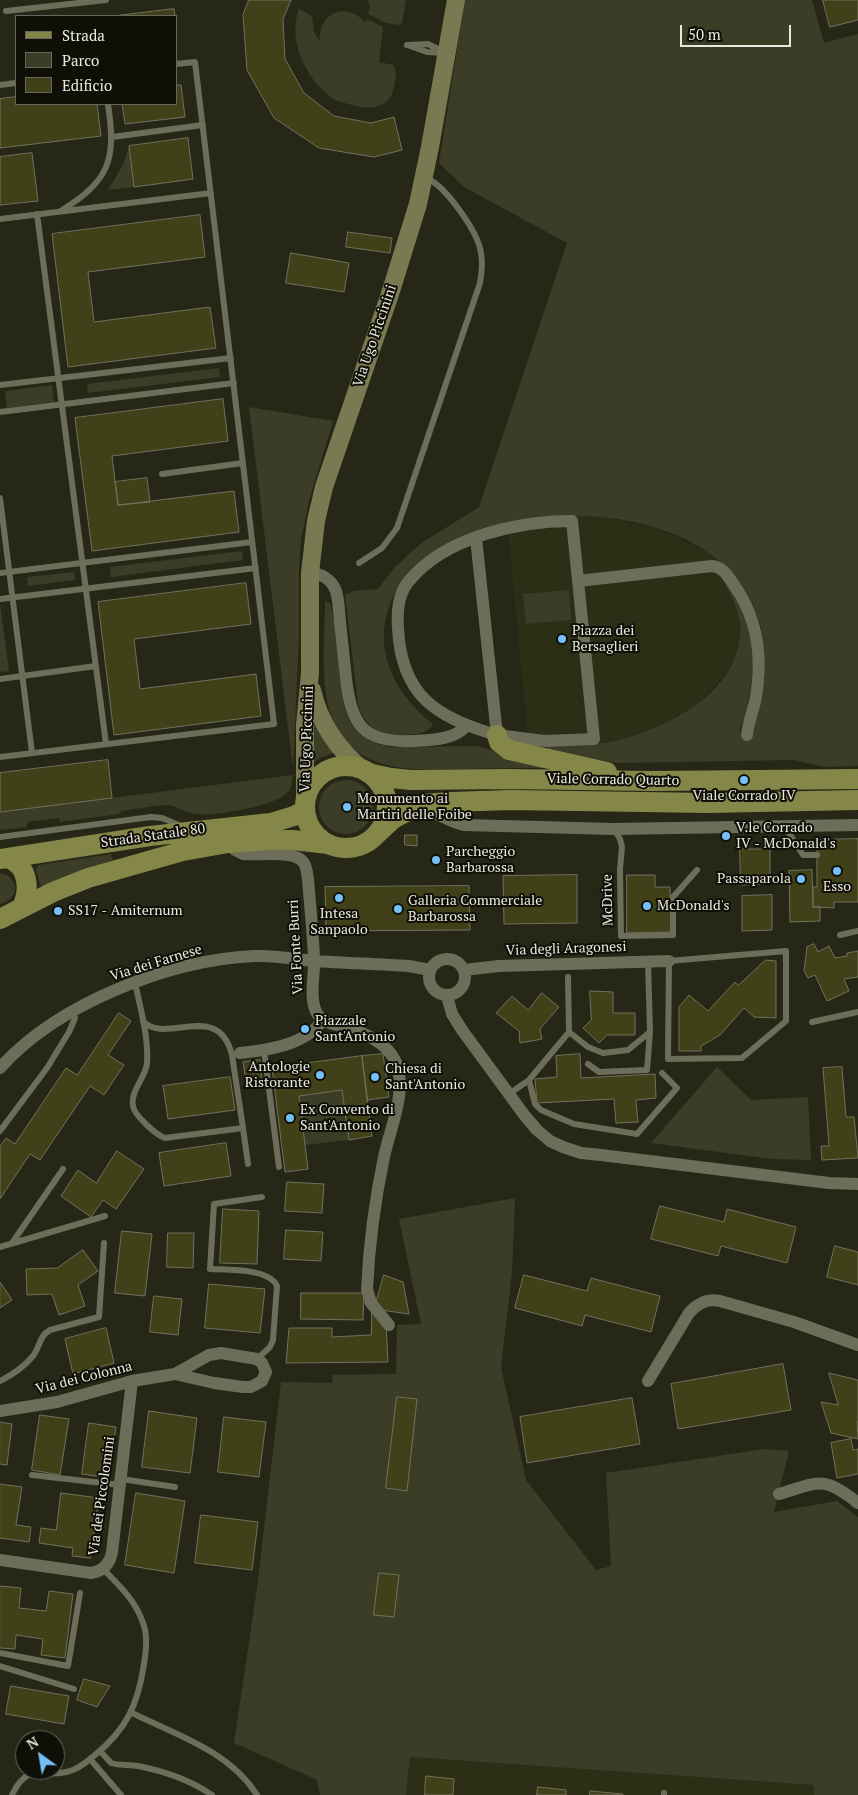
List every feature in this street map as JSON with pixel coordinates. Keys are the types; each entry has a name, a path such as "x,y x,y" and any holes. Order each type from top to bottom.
{"main road":[{"name":"Via Ugo Piccinini","path":"305,807 305,725 310,674 310,573 316,521 324,487 390,294 412,223 424,178 448,54 456,0"},
{"name":"Via Ugo Piccinini","path":"310,674 314,696 324,723 342,749 366,771"},
{"path":"496,735 499,742 509,750 653,781"},
{"path":"0,920 62,888 95,876 183,851 228,843 277,840 328,844 342,848 352,848 366,843 377,834 383,825 386,814 386,798 380,784 366,771 347,766 336,768 325,772 312,783 307,793 305,807 307,821 319,838 328,844"},
{"name":"Viale Corrado Quarto","path":"366,771 391,778 411,780 653,781 858,779"},
{"name":"Viale Corrado Quarto","path":"377,834 389,822 424,804 470,801 708,802 858,800"},
{"name":"Strada Statale 80","path":"4,859 71,847 271,823 290,818 305,807"},
{"path":"4,859 19,865 26,878 27,893 22,907"}],"street":[{"path":"572,521 594,739 560,742 496,735 466,726 453,720 430,704 411,682 401,656 398,639 398,611 403,590 417,572 442,553 476,538 522,525 572,521"},
{"path":"476,538 496,735"},
{"path":"578,581 712,566 721,569 737,589 747,606 756,634 758,666 756,692 747,735"},
{"path":"310,573 326,578 336,592 349,701 356,720 364,729 374,736 388,740 407,741 452,735 461,732 466,726"},
{"name":"Viale Corrado Quarto","path":"402,814 414,810 425,810 464,825 613,828 858,825"},
{"name":"Via Fonte Burri","path":"228,843 235,850 243,854 295,856 305,864 308,879 314,961 314,1003 322,1020"},
{"name":"Via dei Farnese","path":"0,1068 32,1038 72,1011 135,982 185,968 248,956 269,956 314,961"},
{"path":"450,959 456,961 464,970 466,976 463,988 453,995 441,995 432,988 429,982 430,970 438,961 450,959"},
{"path":"314,961 409,966 430,970"},
{"name":"Via degli Aragonesi","path":"464,970 499,966 669,961"},
{"path":"447,996 452,1014 462,1030 509,1094 530,1122 544,1136 556,1144 572,1150 601,1155 812,1181 858,1184"},
{"path":"240,1053 264,1050 292,1042 305,1036 322,1020 356,1031 377,1041 396,1062 399,1093 384,1157 376,1203 368,1285 369,1300 389,1325"},
{"path":"648,1381 689,1313 698,1304 710,1300 783,1318 858,1345"},
{"name":"Via dei Colonna","path":"0,1411 57,1402 132,1381 176,1374 208,1355 215,1353 228,1353 257,1359 264,1368 265,1377 262,1381 251,1387 243,1387 214,1383 176,1374"},
{"name":"Via dei Piccolomini","path":"0,1560 88,1572 103,1569 108,1563 111,1556 132,1381"},
{"path":"779,1494 821,1483 838,1488 858,1504"}],"lane":[{"path":"6,11 106,0"},
{"path":"428,44 448,54 427,52 407,45 428,44"},
{"path":"0,757 274,724 195,62 178,64"},
{"path":"0,85 15,83"},
{"path":"59,212 81,198 98,180 105,169 110,155 112,137 108,105"},
{"path":"112,137 203,125"},
{"path":"359,563 382,548 397,528 480,283 482,259 474,231 438,185 424,178"},
{"path":"0,219 211,193"},
{"path":"37,214 106,744"},
{"path":"0,385 230,358"},
{"path":"0,412 234,383"},
{"path":"162,474 243,462"},
{"path":"0,498 32,753"},
{"path":"0,573 252,542"},
{"path":"0,599 256,568"},
{"path":"0,679 96,666"},
{"path":"0,837 151,817 162,818 193,831"},
{"path":"785,827 804,855 817,855"},
{"name":"McDrive","path":"613,828 619,836 622,847 620,869 621,936 673,935 672,897 697,870"},
{"path":"840,935 858,931"},
{"path":"786,950 786,1021 742,1058 668,1059 669,961 786,950"},
{"path":"588,1064 599,1072 647,1070 650,1032 648,962"},
{"path":"509,1094 529,1080 569,1032 568,977"},
{"path":"135,982 143,1020 147,1061 144,1075 132,1100 133,1108 137,1114 157,1134 165,1138 243,1128"},
{"path":"0,1131 47,1068 69,1032 75,1018 72,1011"},
{"path":"812,1022 858,1012"},
{"path":"143,1020 154,1028 203,1025 221,1034 228,1044 232,1055 248,1164"},
{"path":"569,1032 588,1047 603,1053 628,1050 650,1032"},
{"path":"264,1050 279,1167"},
{"path":"529,1080 536,1104 541,1110 574,1124 637,1134 677,1088 662,1074"},
{"path":"12,1243 63,1169"},
{"path":"257,1359 270,1347 273,1340 277,1286 275,1281 252,1272 210,1269 214,1204 262,1197"},
{"path":"0,1247 105,1216"},
{"path":"0,1381 21,1368 34,1355 45,1333 99,1317 104,1243"},
{"path":"32,1474 175,1487"},
{"path":"12,1795 20,1782 32,1773 64,1773 74,1770 100,1751 120,1730 132,1713 140,1691 143,1672 146,1650 145,1627 138,1610 130,1598 103,1569"},
{"path":"0,1653 68,1666 80,1593"},
{"path":"0,1666 74,1688"},
{"path":"132,1713 214,1753 238,1772 257,1795"},
{"path":"100,1751 111,1763 160,1771 193,1784 212,1795"},
{"path":"90,1759 121,1795"}],"shaded area":[{"name":"Piazza dei Bersaglieri","path":"557,516 610,518 654,527 704,550 728,569 749,597 759,622 764,648 750,737 739,733 750,694 752,657 750,631 724,582 738,614 739,646 736,656 725,675 699,703 662,725 622,739 582,746 529,745 507,523"},
{"path":"410,1757 813,1785 814,1795 406,1795"}],"green space":[{"path":"367,0 406,0 402,23 399,25 386,23 368,14 370,5"},
{"path":"465,0 812,0 824,43 858,34 858,766 825,767 793,760 616,763 548,749 548,746 586,745 631,737 676,717 697,704 715,688 729,669 738,648 740,624 735,606 722,578 741,608 750,632 753,661 752,675 744,719 739,732 750,737 763,648 759,621 745,591 725,566 699,547 670,532 638,523 605,518 572,516 507,523 401,583 391,603 385,622 384,641 387,660 404,694 417,710 433,724 419,734 391,734 373,728 362,714 358,704 345,595 354,591 378,589 394,568 420,544 479,507 567,243 464,187 439,163"},
{"path":"299,9 312,16 314,32 320,42 320,32 323,24 334,13 341,11 357,15 365,22 367,19 383,27 379,62 393,65 396,73 392,94 384,104 372,107 359,107 336,100 322,89 307,69 297,45 295,33"},
{"path":"129,146 134,187 108,190 123,165"},
{"path":"219,368 220,377 88,393 87,384"},
{"path":"52,385 54,402 7,408 5,391"},
{"path":"249,407 333,421 309,501 301,539 293,769"},
{"path":"242,551 243,560 111,577 110,567"},
{"path":"74,572 75,580 28,586 27,577"},
{"path":"569,590 571,620 526,624 523,594"},
{"path":"325,601 330,603 332,608 340,683 345,709 355,729 364,737 375,743 390,747 477,746 549,768 404,768 368,758 352,748 339,733 327,699 324,672"},
{"path":"0,603 9,671 0,672"},
{"path":"314,726 316,726 336,752 312,763"},
{"path":"293,775 290,789 280,798 243,810 204,814 191,813 170,805 160,805 121,811 120,814 60,822 59,818 27,822 27,827 0,830 0,812"},
{"path":"346,780 356,782 365,788 371,797 373,807 371,817 365,826 356,832 346,834 336,832 327,826 321,817 319,807 321,797 327,788 336,782"},
{"path":"111,854 113,860 45,886 40,884 36,869 39,865"},
{"path":"0,873 8,876 14,882 15,890 10,899 0,904"},
{"path":"717,1067 751,1100 808,1097 811,1160 771,1159 651,1143"},
{"path":"342,1090 349,1140 305,1145 299,1096"},
{"path":"515,1198 512,1273 501,1367 526,1480 596,1570 611,1566 606,1473 764,1449 789,1451 774,1512 837,1501 858,1517 858,1795 814,1795 813,1785 410,1757 406,1795 320,1795 317,1780 234,1743 257,1588 281,1382 332,1383 333,1375 396,1374 397,1325 421,1324 399,1219"}],"building":[{"path":"249,0 291,0 283,19 285,59 304,93 334,116 371,123 394,117 402,150 374,157 319,148 274,118 247,70 243,15"},
{"path":"823,0 858,0 858,20 830,27"},
{"path":"174,9 175,15 123,15"},
{"path":"178,85 181,85 185,117 125,124 122,105 178,105"},
{"path":"15,97 15,105 97,105 101,136 0,148 0,99"},
{"path":"188,138 193,179 134,187 129,146"},
{"path":"32,153 38,201 0,205 0,157"},
{"path":"200,215 205,257 88,272 94,322 210,307 216,348 68,367 52,234"},
{"path":"348,232 392,238 390,253 346,247"},
{"path":"291,253 349,263 344,292 286,283"},
{"path":"223,399 228,441 112,456 118,505 234,491 239,532 92,551 75,418"},
{"path":"147,478 150,502 118,505 115,482"},
{"path":"246,583 251,624 134,639 140,689 256,674 261,716 114,735 98,602"},
{"path":"108,760 112,798 0,812 0,773"},
{"path":"405,835 417,835 417,846 405,845"},
{"name":"Esso","path":"858,839 858,902 834,902 834,908 813,907 813,887 817,887 817,840"},
{"path":"740,849 770,849 770,884 741,885"},
{"path":"812,870 813,907 820,906 820,921 790,922 789,871"},
{"path":"577,875 577,923 504,924 503,876"},
{"path":"627,875 655,875 655,887 670,887 671,932 627,933"},
{"name":"Galleria Commerciale Barbarossa","path":"469,886 470,930 326,931 325,887"},
{"path":"772,895 772,930 742,931 742,896"},
{"path":"814,944 818,952 829,946 835,958 847,956 847,953 858,951 858,977 844,979 849,991 827,1001 815,975 808,978 804,971 807,947"},
{"path":"766,960 776,961 776,1018 754,1017 744,1008 720,1035 701,1046 701,1051 679,1051 679,1007 689,995 708,1011 735,982 738,985"},
{"path":"590,991 613,992 613,1013 635,1013 635,1035 607,1035 599,1043 583,1028 591,1020"},
{"path":"542,993 559,1007 540,1029 542,1039 520,1043 519,1031 496,1013 512,996 528,1010"},
{"path":"119,1013 131,1021 108,1055 124,1065 104,1095 90,1086 40,1160 30,1154 0,1199 0,1146 6,1138 15,1144 66,1068 77,1075"},
{"name":"Chiesa di Sant'Antonio","path":"383,1054 389,1097 367,1100 362,1056"},
{"path":"580,1054 581,1078 655,1074 656,1098 636,1100 638,1122 616,1123 614,1099 537,1103 535,1079 557,1077 556,1056"},
{"name":"Ex Convento di Sant'Antonio","path":"362,1056 372,1136 349,1140 342,1090 299,1096 308,1169 285,1172 272,1068"},
{"path":"260,1060 262,1080 246,1082 243,1062"},
{"path":"842,1067 846,1117 854,1117 858,1158 822,1160 821,1146 829,1146 823,1068"},
{"path":"230,1077 235,1110 168,1119 163,1086"},
{"path":"226,1143 231,1176 164,1186 159,1153"},
{"path":"117,1151 144,1169 116,1209 103,1200 91,1217 61,1196 78,1170 96,1183"},
{"path":"287,1182 324,1184 322,1213 285,1211"},
{"path":"660,1206 724,1222 727,1209 796,1227 787,1263 721,1246 718,1256 651,1239"},
{"path":"223,1209 259,1211 257,1264 220,1263"},
{"path":"286,1230 323,1232 321,1261 284,1259"},
{"path":"122,1231 152,1234 145,1296 115,1293"},
{"path":"168,1233 194,1233 193,1268 167,1267"},
{"path":"835,1246 858,1252 858,1285 827,1277"},
{"path":"83,1250 98,1271 78,1285 85,1306 59,1315 52,1294 27,1295 26,1269 57,1268"},
{"path":"384,1275 403,1282 409,1314 381,1310 376,1303"},
{"path":"524,1275 587,1291 591,1278 660,1296 651,1332 585,1315 582,1326 515,1308"},
{"path":"0,1282 12,1300 0,1308"},
{"path":"209,1284 265,1289 260,1333 205,1328"},
{"path":"301,1293 364,1293 363,1320 301,1319"},
{"path":"154,1296 182,1299 178,1335 150,1332"},
{"path":"372,1311 386,1324 388,1362 286,1363 289,1328 332,1328 332,1337 371,1335"},
{"path":"106,1328 114,1363 73,1374 65,1339"},
{"path":"783,1364 791,1410 678,1429 671,1384"},
{"path":"829,1373 858,1380 858,1439 831,1433 821,1402 838,1405"},
{"path":"397,1397 417,1399 407,1491 386,1488"},
{"path":"632,1398 640,1444 527,1463 520,1417"},
{"path":"149,1411 197,1418 190,1473 142,1467"},
{"path":"40,1415 69,1419 60,1475 32,1470"},
{"path":"224,1417 266,1422 259,1477 218,1472"},
{"path":"0,1422 12,1424 7,1465 0,1464"},
{"path":"89,1423 116,1427 109,1478 82,1474"},
{"path":"851,1439 853,1450 858,1449 858,1474 837,1478 831,1443"},
{"path":"0,1484 22,1487 16,1525 31,1527 29,1542 0,1538"},
{"path":"61,1493 99,1498 90,1558 72,1556 73,1548 39,1543 41,1528 56,1530"},
{"path":"136,1493 185,1501 174,1573 125,1565"},
{"path":"201,1515 258,1522 252,1570 195,1563"},
{"path":"379,1573 399,1575 394,1617 374,1615"},
{"path":"0,1586 21,1588 19,1608 46,1611 49,1591 73,1594 65,1658 41,1655 43,1639 16,1635 15,1649 0,1648"},
{"path":"84,1679 110,1686 97,1707 77,1700"},
{"path":"11,1686 69,1696 64,1724 6,1714"},
{"path":"426,1776 454,1779 453,1795 425,1795"},
{"path":"538,1787 566,1790 566,1795 537,1795"},
{"path":"590,1791 623,1794 623,1795 590,1795"}],"place":[{"name":"Piazza dei Bersaglieri","path":"562,639"},
{"name":"Viale Corrado IV","path":"744,780"},
{"name":"Monumento ai Martiri delle Foibe","path":"347,807"},
{"name":"V.le Corrado IV - McDonald's","path":"726,836"},
{"name":"Parcheggio Barbarossa","path":"436,860"},
{"name":"Esso","path":"837,871"},
{"name":"Passaparola","path":"801,879"},
{"name":"Intesa Sanpaolo","path":"339,898"},
{"name":"McDonald's","path":"647,906"},
{"name":"Galleria Commerciale Barbarossa","path":"398,909"},
{"name":"SS17 - Amiternum","path":"58,911"},
{"name":"Piazzale Sant'Antonio","path":"305,1029"},
{"name":"Antologie Ristorante","path":"320,1075"},
{"name":"Chiesa di Sant'Antonio","path":"375,1077"},
{"name":"Ex Convento di Sant'Antonio","path":"290,1118"}]}
